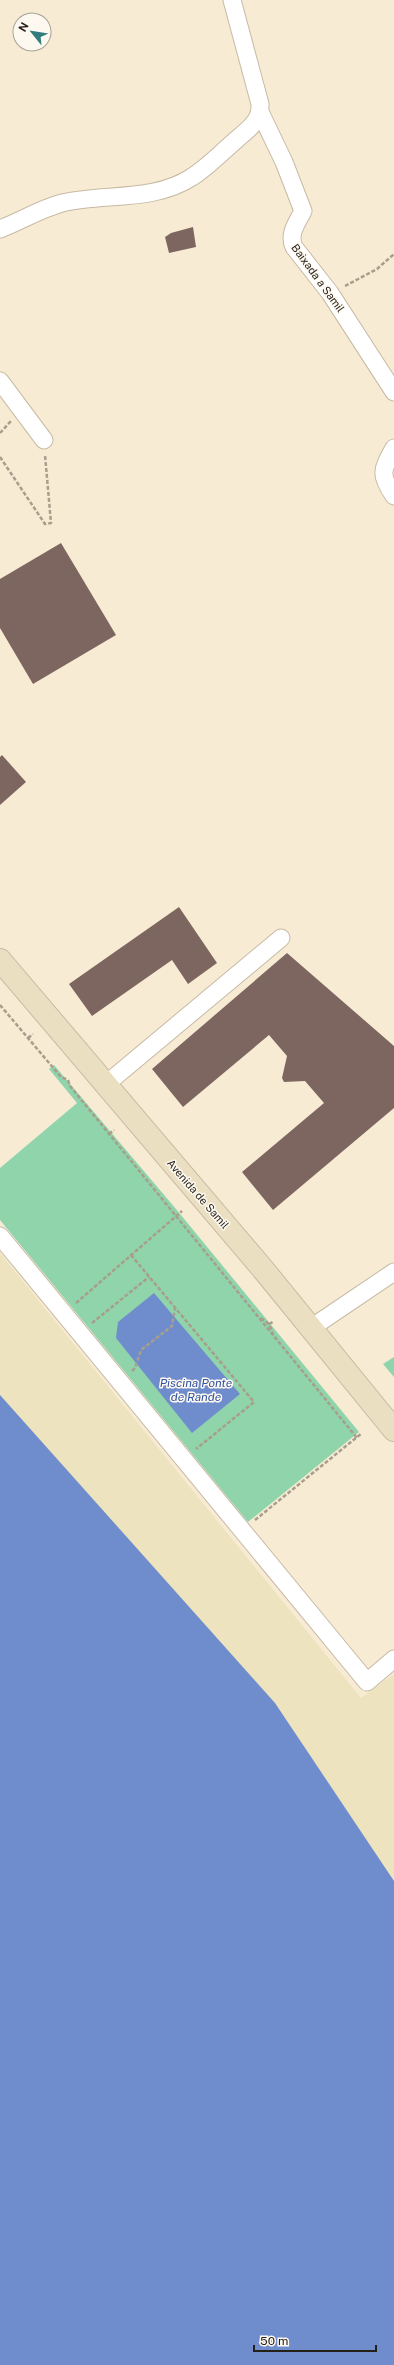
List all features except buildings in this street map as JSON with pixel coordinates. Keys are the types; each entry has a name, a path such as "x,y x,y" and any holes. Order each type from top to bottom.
{"main road":[{"name":"Avenida de Samil","path":"0,960 312,1328 394,1430"}],"street":[{"name":"Baixada a Samil","path":"232,0 261,114 284,162 303,211 294,228 291,240 294,247 330,293 394,392"},
{"path":"0,229 60,204 82,199 140,194 170,187 192,178 253,125 261,114"},
{"path":"0,380 44,440"},
{"path":"394,448 383,468 384,482 394,496"},
{"path":"105,1085 281,938"},
{"path":"0,1236 367,1682 394,1660"},
{"path":"312,1328 394,1272"}],"path":[{"path":"330,293 377,269 394,254"},
{"path":"0,457 45,524 51,523 44,440"},
{"path":"0,1005 61,1077 68,1080 70,1086 109,1134 261,1318 269,1324 273,1334"},
{"path":"28,1038 32,1034"},
{"path":"109,1134 114,1130"},
{"path":"63,1313 182,1211"},
{"path":"131,1256 254,1402 184,1459"},
{"path":"80,1333 149,1276"},
{"path":"135,1368 141,1350 172,1326 175,1307"},
{"path":"261,1318 261,1322 273,1334 357,1438"},
{"path":"242,1531 362,1433"}],"green space":[{"path":"54,1065 176,1209 359,1432 248,1522 0,1220 0,1168 77,1103 49,1069"},
{"path":"394,1357 394,1377 383,1364"}],"sand":[{"path":"0,1253 361,1698 394,1674 394,2229 0,1674"}],"water":[{"name":"Piscina Ponte de Rande","path":"154,1293 240,1394 192,1433 116,1338 118,1322"},
{"path":"0,1395 275,1703 394,1881 394,2365 0,2365"}]}
